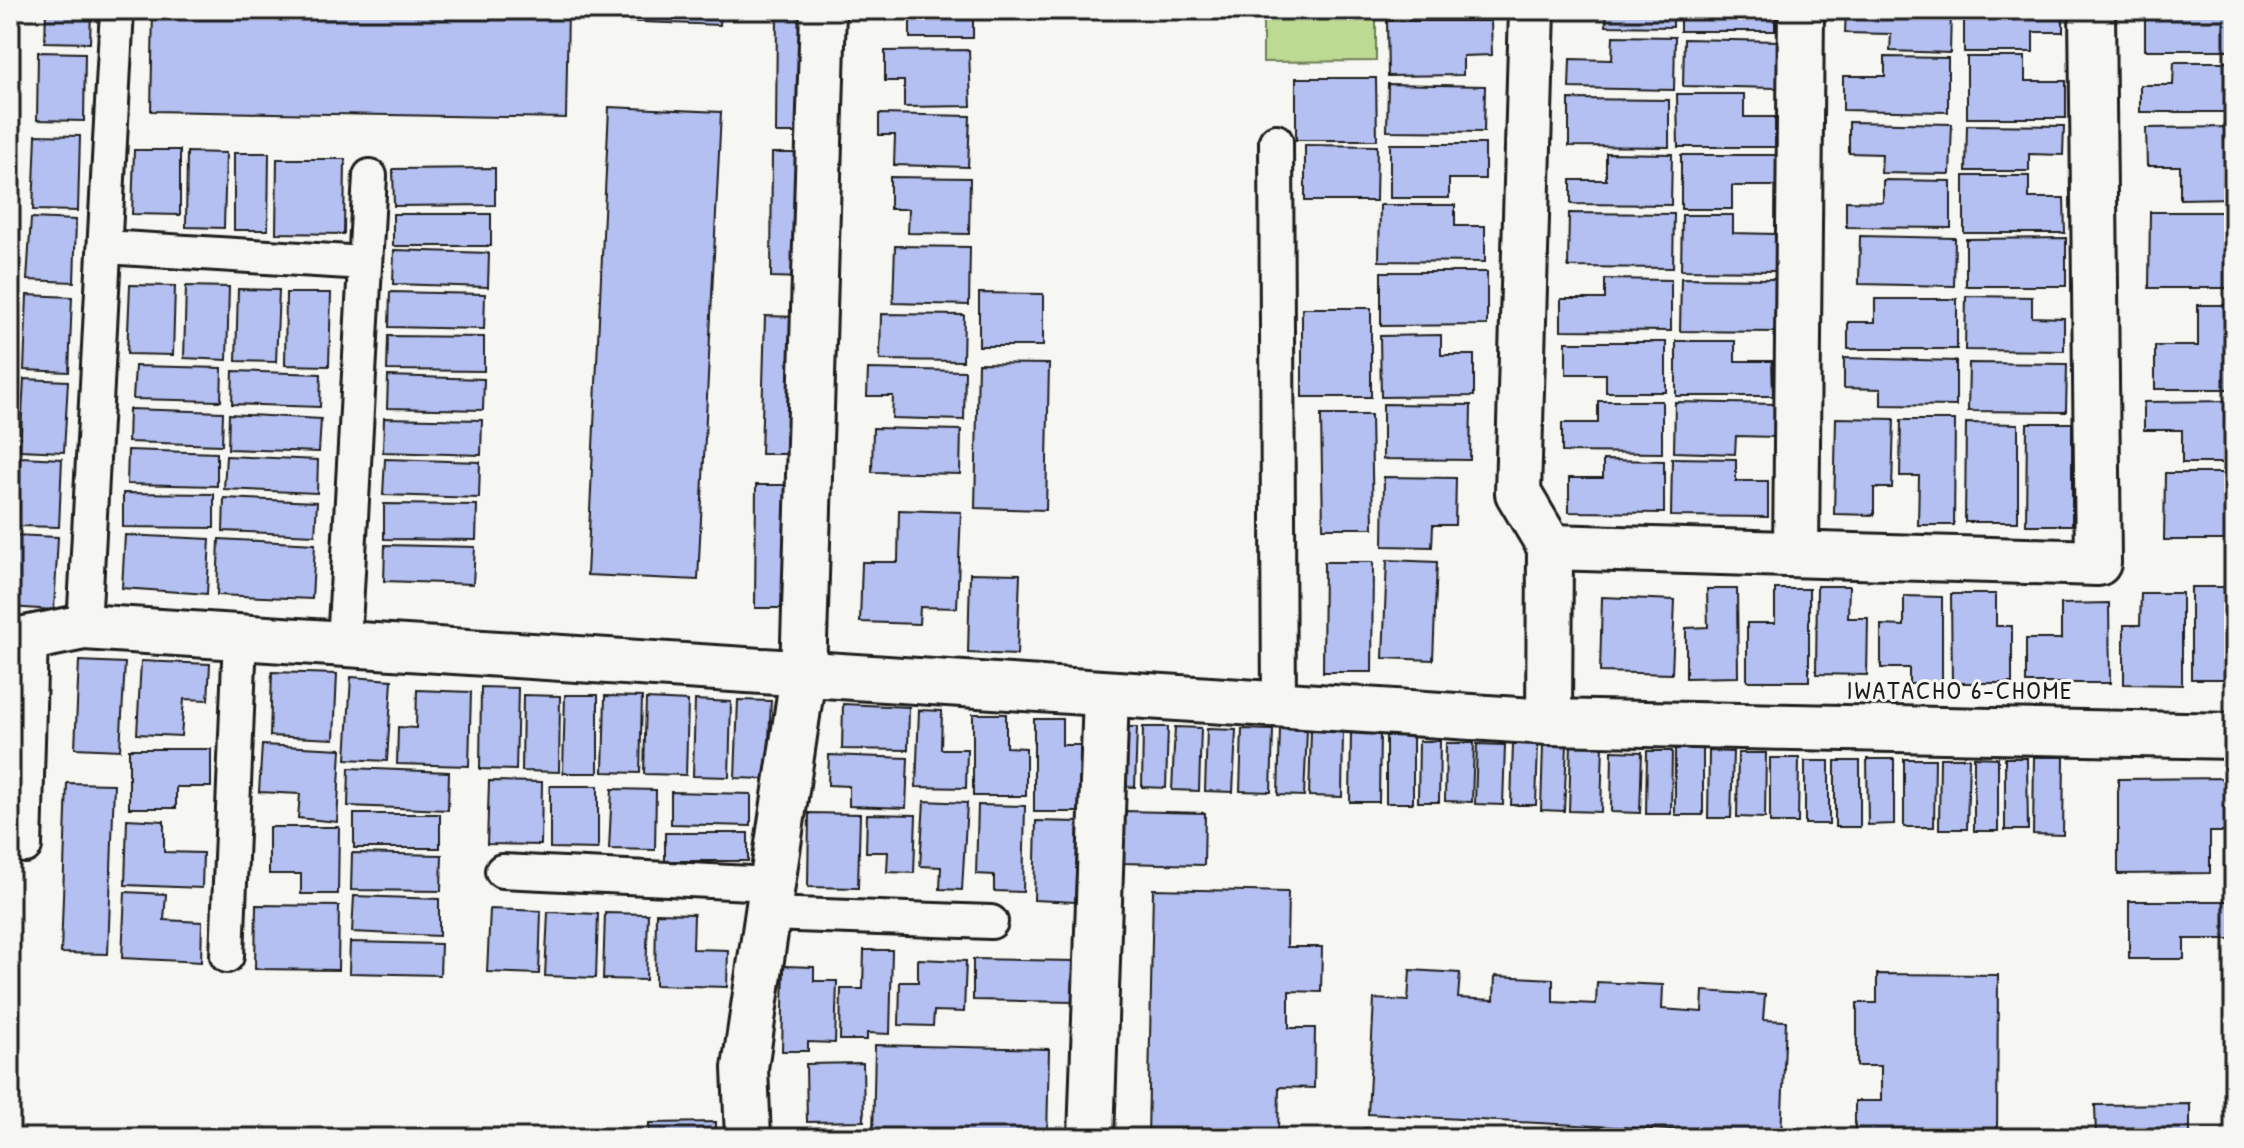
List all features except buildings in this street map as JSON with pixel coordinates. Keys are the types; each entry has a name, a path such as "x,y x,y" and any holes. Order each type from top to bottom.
{"street":[{"path":"748,1138 745,1068 803,675 823,10"},
{"path":"1532,10 1518,493 1550,547 1549,722"},
{"path":"1796,554 1801,10"},
{"path":"1550,547 2098,563 2092,10"},
{"path":"20,640 84,627 1549,722 2234,736"},
{"path":"1091,1138 1106,694"}],"lane":[{"path":"84,627 117,10"},
{"path":"1276,141 1279,704"},
{"path":"344,644 370,176"},
{"path":"105,247 365,263"},
{"path":"227,956 240,637"},
{"path":"20,640 25,846"},
{"path":"502,871 991,922"}],"green space":[{"path":"1263,10 1376,10 1376,61 1263,62"}],"district":[{"name":"IWATACHO 6-CHOME","path":"1960,690"}]}
